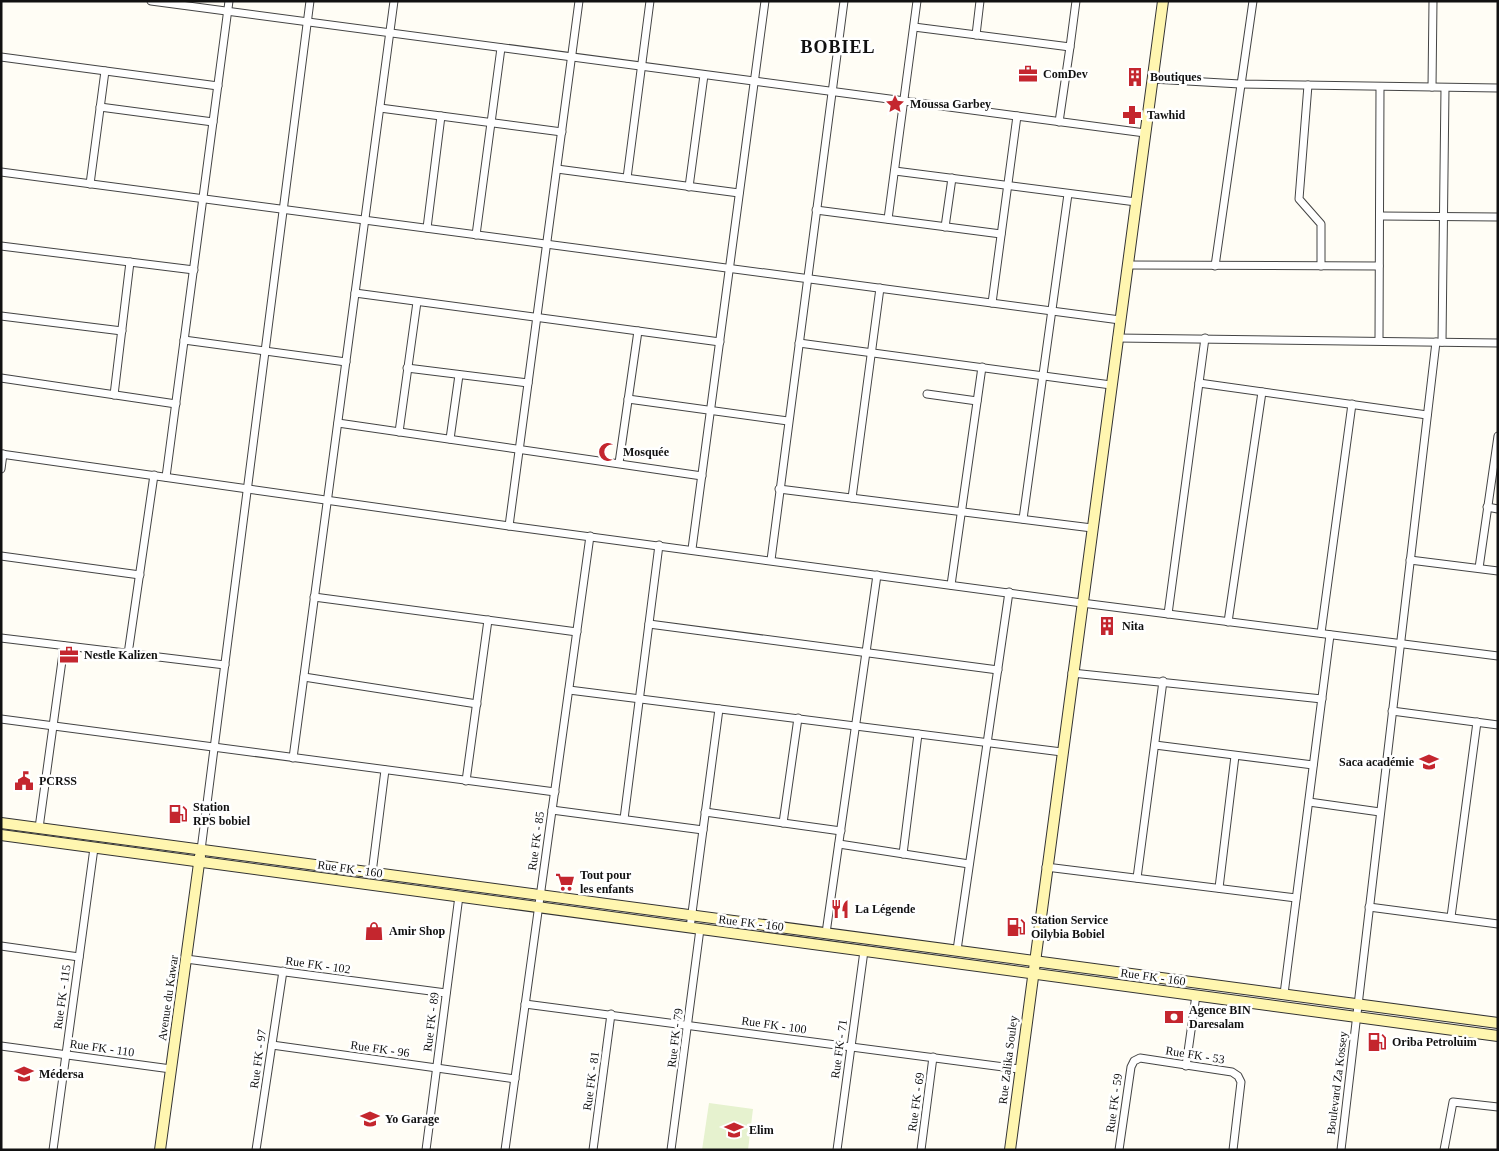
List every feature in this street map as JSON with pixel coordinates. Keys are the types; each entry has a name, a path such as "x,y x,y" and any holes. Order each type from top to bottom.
{"main road":[{"name":"Rue Zalika Souley","path":"1010,1150 1046,867 1163,1"},
{"name":"Rue FK - 160","path":"1,823 1498,1023"},
{"name":"Rue FK - 160","path":"1,835 1498,1036"},
{"name":"Avenue du Kawar","path":"160,1150 201,850"}],"street":[{"path":"150,1 1145,133"},
{"path":"166,477 229,1"},
{"path":"201,850 310,1"},
{"path":"293,758 394,1"},
{"path":"509,526 579,1"},
{"path":"626,178 650,1"},
{"path":"692,549 765,1"},
{"path":"770,560 844,1"},
{"path":"888,219 917,1"},
{"path":"976,35 980,1"},
{"path":"1059,122 1076,1"},
{"path":"1215,266 1252,1"},
{"path":"1432,88 1434,1"},
{"path":"914,27 1070,47"},
{"path":"476,235 501,48"},
{"path":"1,57 218,86"},
{"path":"90,184 105,71"},
{"path":"689,187 704,75"},
{"path":"1152,79 1240,84 1498,88"},
{"path":"1308,85 1299,199 1322,224 1320,266"},
{"path":"1379,340 1380,87"},
{"name":"Boulevard Za Kossey","path":"1341,1150 1427,415 1439,342 1444,217 1445,88"},
{"path":"100,107 213,122"},
{"path":"380,108 562,132"},
{"path":"426,228 441,116"},
{"path":"992,303 1017,116"},
{"path":"557,169 739,193"},
{"path":"895,171 1136,202"},
{"path":"1,172 1120,320"},
{"path":"945,227 952,178"},
{"path":"1023,519 1068,194"},
{"path":"816,210 1001,234"},
{"path":"1380,216 1498,217"},
{"path":"1,246 194,270"},
{"path":"114,395 130,262"},
{"path":"1127,265 1380,266"},
{"path":"852,498 880,288"},
{"path":"355,293 537,319 720,342"},
{"path":"399,432 417,302"},
{"path":"1,316 122,331"},
{"path":"619,463 638,331"},
{"path":"1117,338 1498,343"},
{"path":"1168,614 1205,338"},
{"path":"184,340 346,362"},
{"path":"799,343 1111,385"},
{"path":"951,585 982,367"},
{"path":"407,368 528,383"},
{"path":"450,439 459,375"},
{"path":"1,378 176,404"},
{"path":"1199,383 1427,415"},
{"path":"1228,622 1262,392"},
{"path":"927,394 977,400"},
{"path":"628,400 788,421"},
{"path":"1321,634 1352,404"},
{"path":"338,423 702,476"},
{"path":"1479,568 1498,436"},
{"path":"1,469 2,454 509,526 1009,592 1082,604 1498,656"},
{"path":"128,654 154,475"},
{"path":"779,489 1092,528"},
{"path":"1487,507 1498,509"},
{"name":"Rue FK - 85","path":"505,1150 590,536"},
{"path":"624,819 659,545"},
{"path":"1,556 140,575"},
{"path":"1410,560 1498,571"},
{"path":"826,932 877,575"},
{"path":"957,950 1009,592"},
{"path":"314,597 577,632"},
{"path":"466,781 488,620"},
{"path":"649,624 998,670"},
{"path":"1284,994 1330,635"},
{"path":"1,638 225,665"},
{"path":"39,828 64,646"},
{"path":"1072,673 1322,699"},
{"path":"304,677 477,704"},
{"path":"1137,878 1163,681"},
{"path":"569,690 1062,752"},
{"name":"Rue FK - 79","path":"672,1150 688,1025 695,929 691,915 719,708"},
{"path":"1392,711 1498,725"},
{"path":"783,823 798,718"},
{"path":"1,720 554,792"},
{"path":"1451,917 1477,722"},
{"path":"903,854 918,734"},
{"path":"1155,745 1313,765"},
{"path":"1219,888 1235,756"},
{"path":"372,873 385,770"},
{"path":"1309,802 1380,812"},
{"path":"552,810 703,830"},
{"path":"705,812 841,831"},
{"path":"839,844 969,864"},
{"name":"Rue FK - 115","path":"53,1150 94,848"},
{"path":"1046,867 1296,898"},
{"name":"Rue FK - 89","path":"426,1150 459,896"},
{"path":"1369,906 1498,924"},
{"path":"1,946 79,957"},
{"name":"Rue FK - 71","path":"836,1150 864,951"},
{"name":"Rue FK - 102","path":"186,959 446,994"},
{"name":"Rue FK - 97","path":"256,1150 282,971"},
{"path":"1186,1066 1196,995"},
{"name":"Rue FK - 100","path":"525,1004 1020,1070"},
{"name":"Rue FK - 81","path":"593,1150 611,1014"},
{"name":"Rue FK - 96","path":"272,1045 514,1079"},
{"name":"Rue FK - 110","path":"1,1046 171,1069"},
{"name":"Rue FK - 69","path":"921,1150 933,1057"},
{"name":"Rue FK - 53","path":"1134,1061 1140,1058 1232,1072 1238,1076 1241,1082 1233,1150"},
{"name":"Rue FK - 59","path":"1119,1150 1130,1068 1134,1061"},
{"path":"1444,1150 1453,1102 1498,1107"}],"green space":[{"path":"709,1103 753,1109 748,1150 702,1150"}],"place":[{"name":"ComDev","path":"1028,74"},
{"name":"Boutiques","path":"1135,77"},
{"name":"Moussa Garbey","path":"895,104"},
{"name":"Tawhid","path":"1132,115"},
{"name":"Mosquée","path":"608,452"},
{"name":"Nita","path":"1107,626"},
{"name":"Nestle Kalizen","path":"69,655"},
{"name":"Saca académie","path":"1429,762"},
{"name":"PCRSS","path":"24,781"},
{"name":"Station RPS bobiel","path":"178,814"},
{"name":"Tout pour les enfants","path":"565,882"},
{"name":"La Légende","path":"840,909"},
{"name":"Station Service Oilybia Bobiel","path":"1016,927"},
{"name":"Amir Shop","path":"374,931"},
{"name":"Agence BIN Daresalam","path":"1174,1017"},
{"name":"Oriba Petroluim","path":"1377,1042"},
{"name":"Médersa","path":"24,1074"},
{"name":"Yo Garage","path":"370,1119"},
{"name":"Elim","path":"734,1130"}],"district":[{"name":"BOBIEL","path":"838,47"}]}
